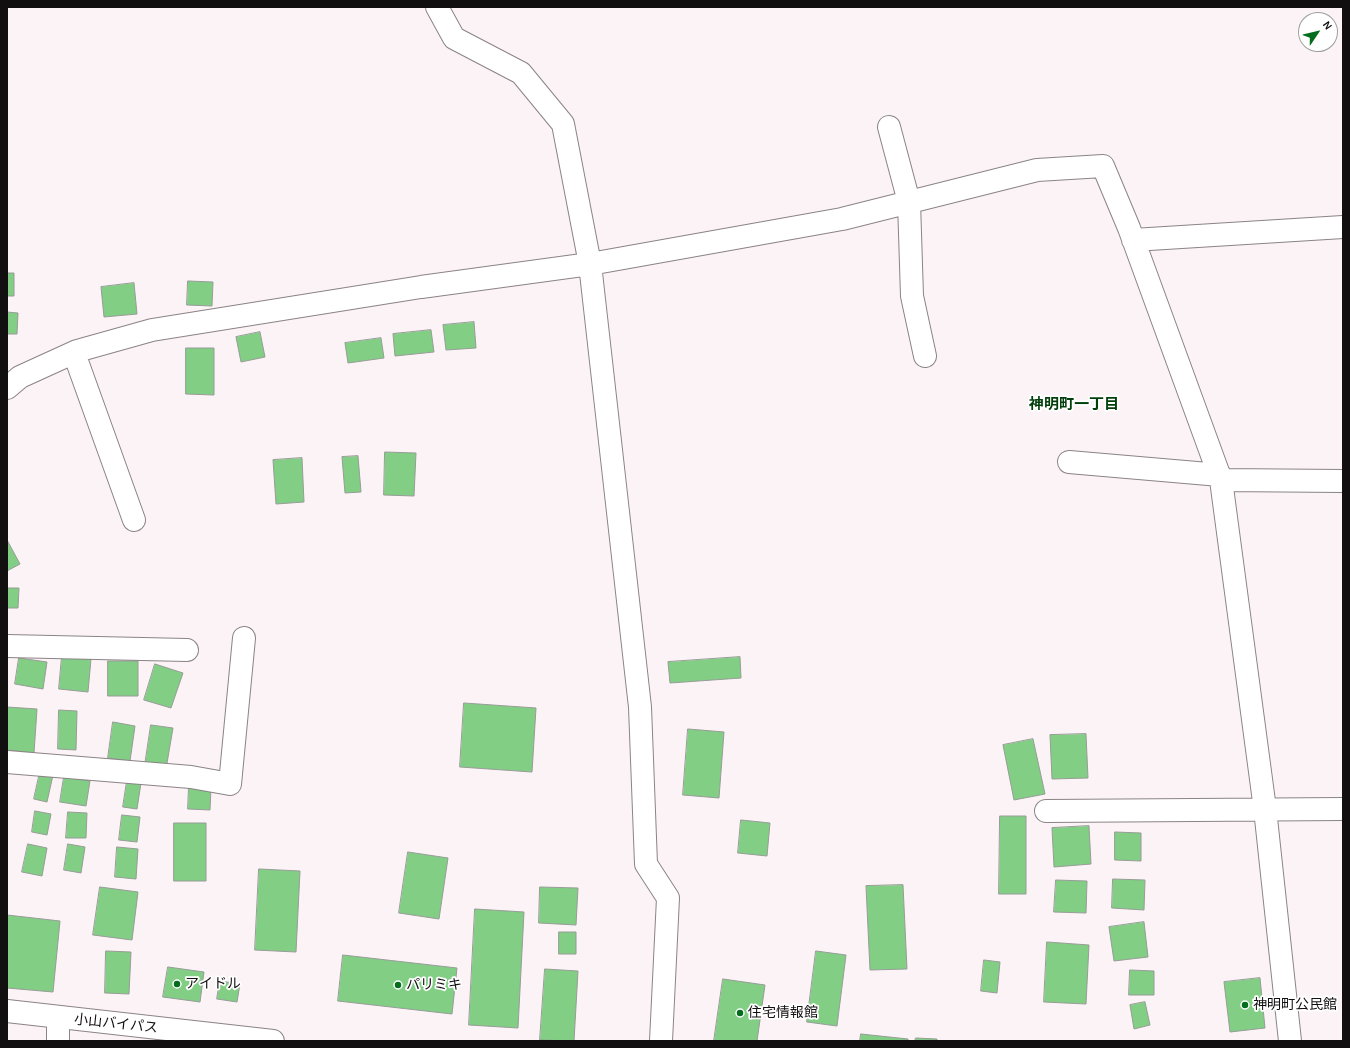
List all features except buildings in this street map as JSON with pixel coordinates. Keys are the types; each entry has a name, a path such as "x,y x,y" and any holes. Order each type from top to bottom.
{"main road":[{"path":"438,7 454,38 520,73 563,124 590,264 640,707 646,864 668,898 661,1041"},
{"path":"889,127 909,202 912,296 925,356"},
{"path":"7,388 20,377 74,353 152,330 421,287 590,264 842,219 1037,170 1103,166 1133,240 1221,477 1265,809 1290,1041"},
{"path":"1133,240 1343,227"},
{"path":"74,353 134,520"},
{"path":"1069,462 1221,477 1343,481"},
{"path":"7,762 191,777 230,784 244,638"},
{"path":"7,646 187,650"},
{"path":"1046,811 1343,809"},
{"name":"小山バイパス","path":"7,1011 58,1018 273,1041"},
{"path":"58,1018 58,1041"}],"place":[{"name":"アイドル","path":"177,984"},
{"name":"パリミキ","path":"398,985"},
{"name":"神明町公民館","path":"1245,1005"},
{"name":"住宅情報館","path":"740,1013"}],"district":[{"name":"神明町一丁目","path":"1074,405"}]}
